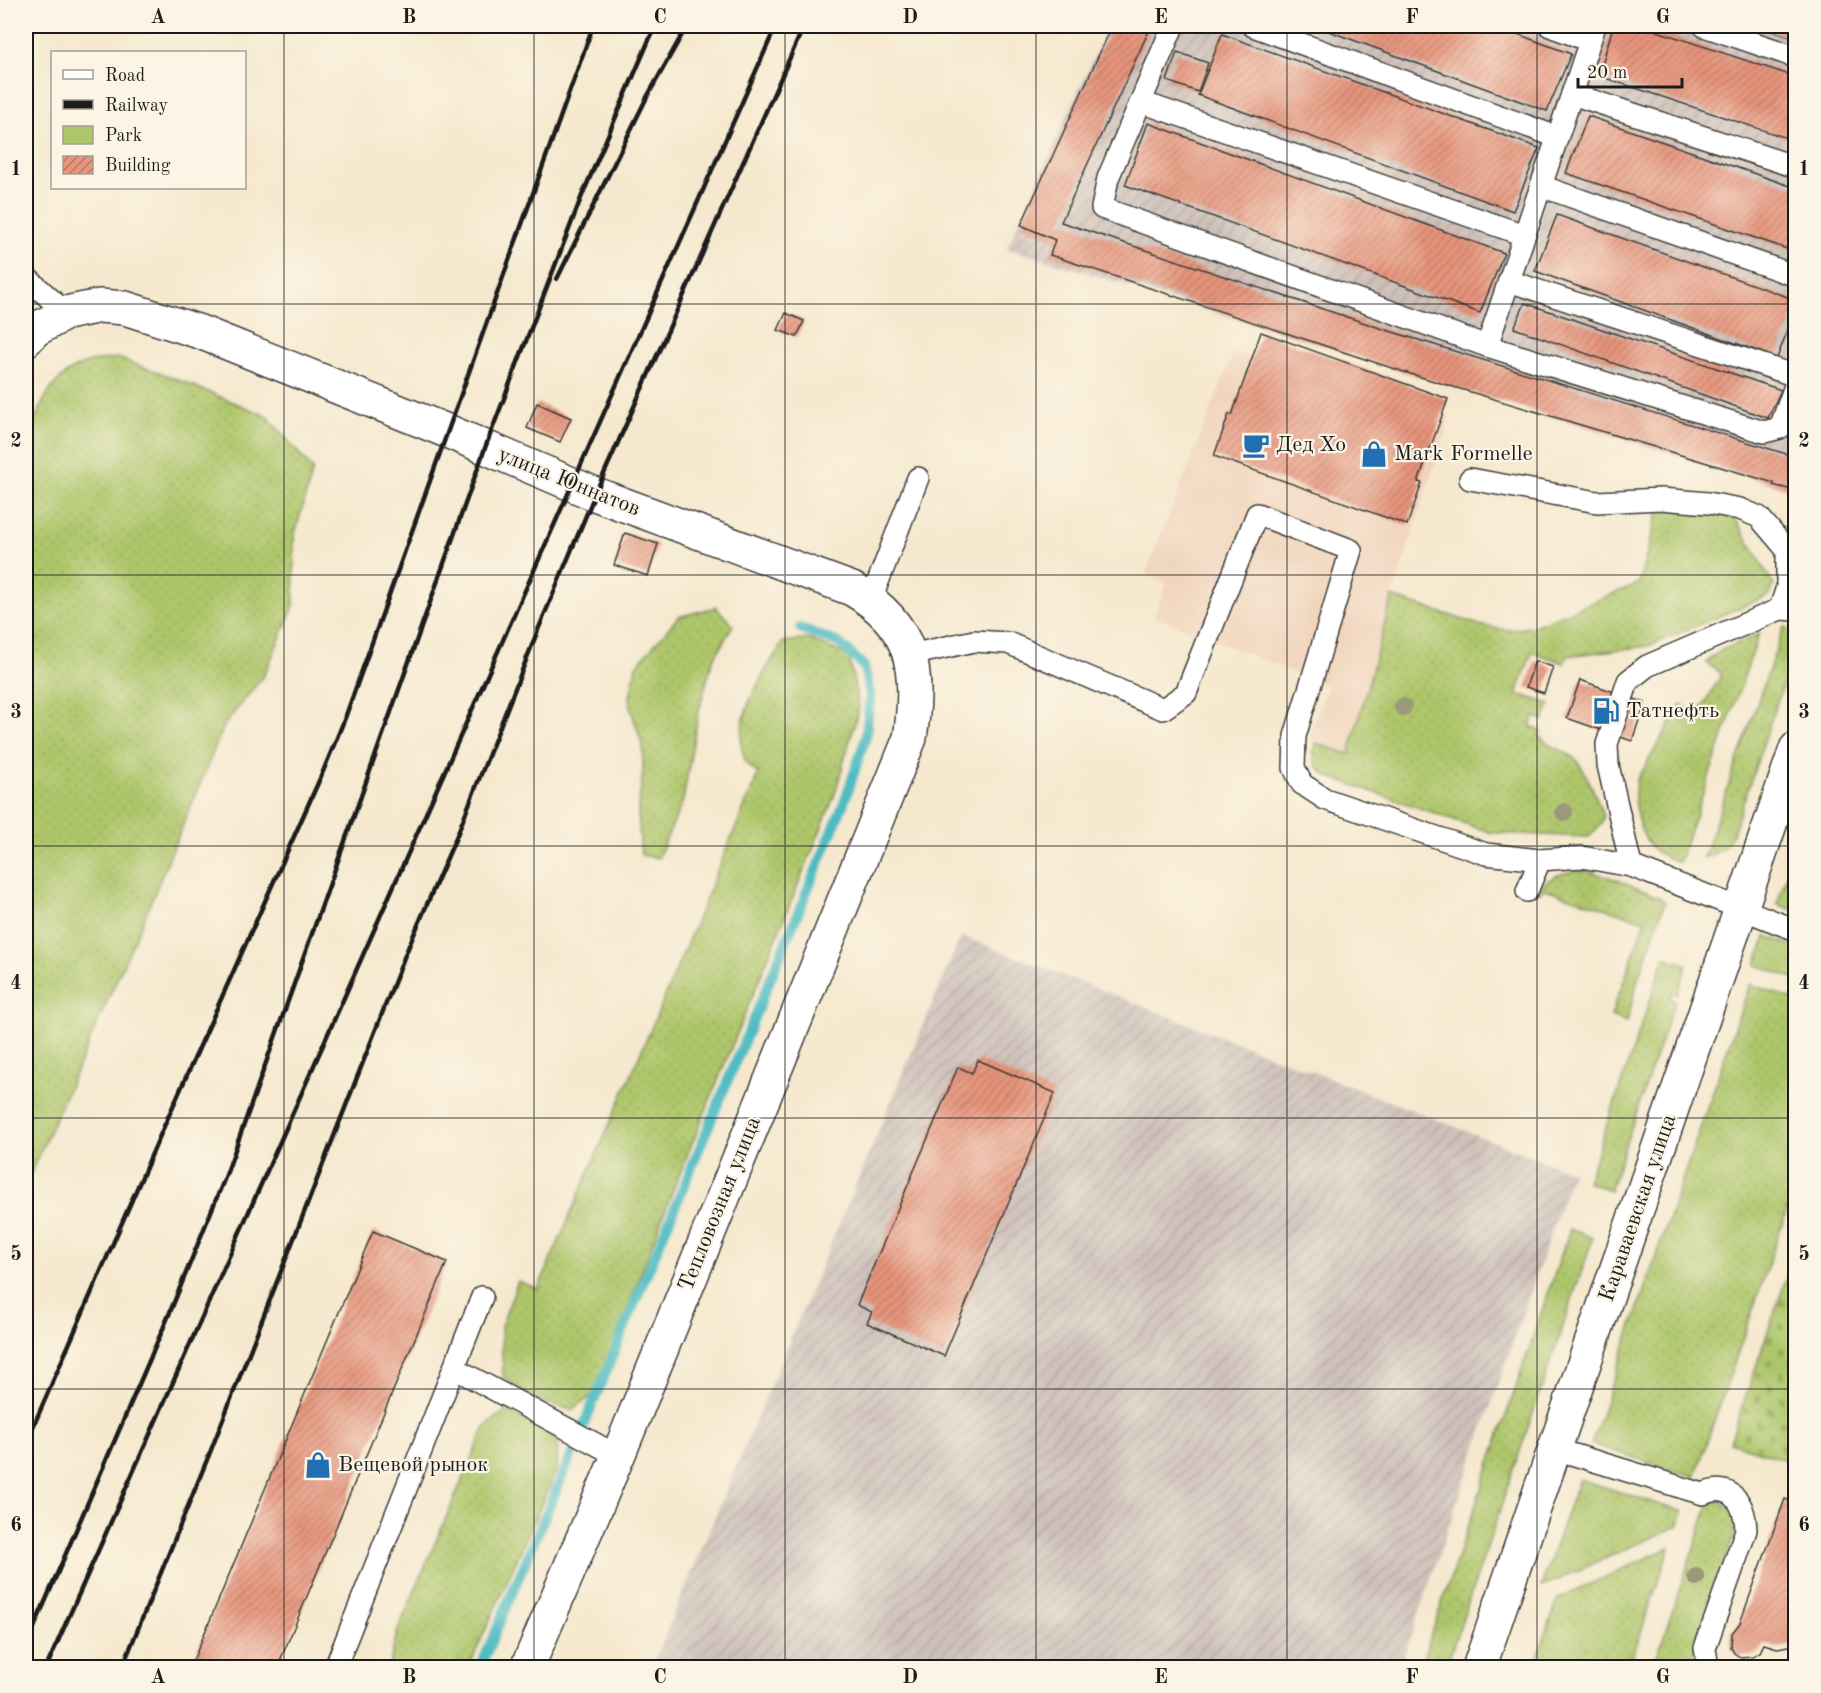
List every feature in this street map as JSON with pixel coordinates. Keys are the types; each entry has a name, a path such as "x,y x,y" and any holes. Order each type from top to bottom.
{"street":[{"name":"улица Юннатов","path":"66,312 100,306 125,308 200,332 447,430 595,494 852,588 887,614 910,655 915,685 910,738"},
{"path":"26,340 35,330 66,312"},
{"name":"Тепловозная улица","path":"527,1668 618,1456 910,738"},
{"name":"Караваевская улица","path":"1479,1668 1796,749"}],"lane":[{"path":"1173,26 1108,178 1102,208 1487,346 1764,432 1780,428 1796,383"},
{"path":"1253,26 1557,137"},
{"path":"1487,346 1592,33 1550,26"},
{"path":"1704,26 1796,57"},
{"path":"1572,94 1796,167"},
{"path":"1141,102 1524,235"},
{"path":"1541,186 1796,276"},
{"path":"26,277 66,312"},
{"path":"1509,281 1796,376"},
{"path":"871,600 918,478"},
{"path":"1470,479 1597,502 1661,499 1708,503 1740,509 1759,517 1787,550 1788,609 1647,666 1628,681 1607,744 1608,765 1630,866"},
{"path":"910,655 974,641 1008,643 1163,709 1186,693 1257,514 1351,550 1295,736 1294,768 1302,784 1325,799 1486,854 1540,860 1582,857 1630,866 1796,930"},
{"path":"1527,891 1540,860"},
{"path":"335,1668 482,1297"},
{"path":"454,1368 618,1456"},
{"path":"1555,1449 1703,1494 1714,1490 1724,1491 1741,1504 1746,1530 1705,1648 1707,1668"}],"shaded area":[{"path":"1108,26 1795,26 1795,457 1781,453 1773,485 1007,248"},
{"path":"1261,332 1448,399 1442,415 1450,418 1392,597 1349,755 1307,740 1328,686 1154,616 1167,583 1145,575 1234,352 1252,359"},
{"path":"961,936 1572,1172 1400,1667 651,1668"}],"green space":[{"path":"117,358 169,376 267,416 313,470 294,537 294,606 264,675 225,724 145,916 26,1184 26,443 40,407 61,378 84,364"},
{"path":"1676,509 1716,510 1737,521 1774,585 1770,595 1648,646 1567,656 1564,663 1532,652 1517,694 1550,704 1544,720 1534,717 1530,726 1541,730 1539,735 1547,743 1574,758 1587,777 1603,817 1601,824 1589,837 1492,833 1327,776 1319,769 1314,758 1315,743 1349,754 1392,597 1483,626 1507,630 1532,627 1639,583 1658,512"},
{"path":"716,607 733,625 712,662 698,714 683,801 658,858 641,855 638,811 643,747 629,703 636,666 678,617"},
{"path":"1784,627 1791,629 1795,634 1795,649 1733,833 1721,849 1703,858"},
{"path":"1759,634 1679,862 1657,852 1645,838 1636,808 1637,780 1681,705 1698,714 1722,674 1706,663 1722,650"},
{"path":"809,639 849,656 859,708 834,797 673,1190 595,1394 571,1410 537,1400 503,1377 501,1326 518,1281 538,1289 663,1001 758,774 746,762 742,745 745,714 751,698 783,642"},
{"path":"1795,851 1795,911 1777,904"},
{"path":"1585,870 1615,879 1661,898 1665,902 1639,976 1627,1022 1611,1016 1645,921 1545,889 1536,894 1551,879 1564,873"},
{"path":"1766,936 1795,947 1795,979 1756,965"},
{"path":"1665,957 1687,965 1677,994 1672,992 1670,998 1675,1000 1610,1190 1587,1182"},
{"path":"1750,984 1795,1000 1795,1187 1695,1477 1591,1444"},
{"path":"1570,1229 1593,1238 1446,1667 1420,1667"},
{"path":"1795,1253 1795,1463 1730,1442"},
{"path":"505,1411 532,1422 558,1439 557,1469 469,1667 389,1667 397,1632 485,1427"},
{"path":"1579,1479 1683,1512 1678,1526 1541,1587"},
{"path":"1710,1500 1728,1506 1739,1521 1692,1660 1693,1667 1653,1668"},
{"path":"1670,1547 1629,1667 1534,1667 1558,1599"}],"building":[{"path":"1112,26 1151,26 1061,222 1380,328 1796,457 1796,491 1404,372 1050,255 1055,240 1021,225"},
{"path":"1315,26 1496,26 1571,54 1547,111"},
{"path":"1613,26 1642,26 1796,77 1796,141 1599,76"},
{"path":"1758,26 1796,26 1796,39"},
{"path":"1222,34 1539,148 1513,211 1198,95"},
{"path":"1177,52 1208,63 1198,92 1167,81"},
{"path":"1588,116 1796,188 1796,252 1566,173"},
{"path":"1148,123 1504,253 1480,313 1125,185"},
{"path":"1557,215 1796,300 1796,308 1777,358 1535,271"},
{"path":"1525,303 1781,390 1768,418 1514,328"},
{"path":"786,313 804,321 797,337 778,330"},
{"path":"1261,332 1448,399 1418,482 1422,483 1407,525 1214,456 1229,414 1232,415"},
{"path":"537,403 571,418 560,442 527,428"},
{"path":"625,533 658,544 648,576 614,565"},
{"path":"1535,661 1553,667 1544,693 1526,687"},
{"name":"Татнефть","path":"1580,680 1645,703 1632,741 1567,718"},
{"path":"978,1060 1055,1093 944,1356 867,1323 872,1312 857,1305 958,1067 972,1073"},
{"name":"Вещевой рынок","path":"373,1231 447,1262 277,1668 190,1668"},
{"path":"1785,1499 1796,1503 1796,1645 1777,1648 1764,1644 1760,1652 1753,1656 1740,1657 1731,1647 1732,1633 1740,1623"}],"waterway":[{"path":"480,1668 844,803 866,737 870,696 864,666 839,643 800,628"}],"railway":[{"path":"26,1443 345,718 593,26"},
{"path":"26,1646 168,1317 226,1175 485,448 581,198 655,26"},
{"path":"557,279 647,97 687,26"},
{"path":"46,1668 776,26"},
{"path":"122,1668 211,1450 405,955 457,835 538,630 595,494 804,26"}],"place":[{"name":"Дед Хо","path":"1256,445"},
{"name":"Mark Formelle","path":"1374,454"},
{"name":"Татнефть","path":"1606,711"},
{"name":"Вещевой рынок","path":"318,1465"}]}
